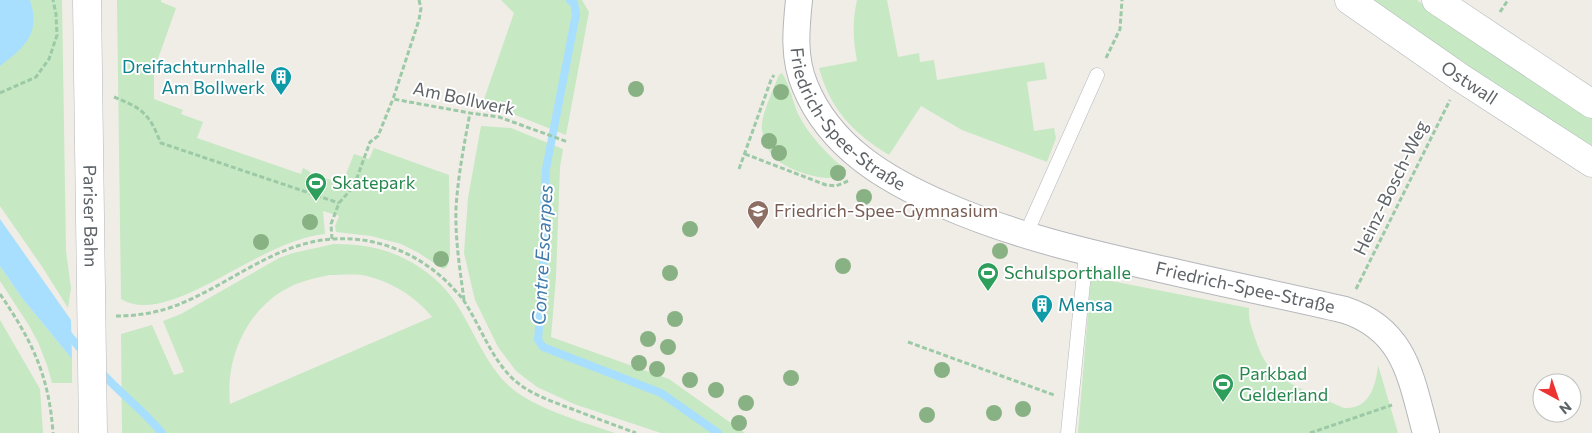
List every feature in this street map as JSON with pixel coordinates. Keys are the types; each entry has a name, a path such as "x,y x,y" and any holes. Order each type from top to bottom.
{"main road":[{"name":"Pariser Bahn","path":"87,0 93,433"},
{"name":"Ostwall","path":"1350,0 1460,78 1592,163"},
{"path":"1436,0 1592,104"}],"street":[{"name":"Friedrich-Spee-Straße","path":"799,0 796,29 798,62 805,86 818,111 842,142 886,177 914,192 962,213 1025,236 1086,253 1359,314 1391,339 1404,360 1426,433"}],"lane":[{"path":"1025,236 1098,75"},
{"path":"1068,433 1086,253"}],"path":[{"path":"0,93 36,76 49,59 56,35 56,14 53,0"},
{"name":"Am Bollwerk","path":"419,0 421,8 419,20 393,98 499,117 568,142"},
{"path":"1098,75 1120,29 1122,0"},
{"path":"739,169 771,80 779,68 798,62"},
{"name":"Heinz-Bosch-Weg","path":"1345,310 1460,78"},
{"path":"112,96 142,111 149,118 161,143 339,203"},
{"path":"332,239 331,224 339,203 354,186 370,142 378,136 393,98"},
{"path":"464,300 458,254 456,209 460,163 470,113"},
{"path":"745,154 826,186 843,184 866,162"},
{"path":"116,316 132,316 181,304 286,249 303,243 332,239 372,242 407,252 444,279 464,300 492,352 511,377 524,387 558,404 636,433"},
{"path":"0,294 34,350 50,401 53,433"},
{"path":"908,342 1071,401"},
{"path":"1310,433 1416,397"}],"green space":[{"path":"0,0 62,0 66,251 71,288 68,308 0,206"},
{"path":"117,0 161,0 161,2 176,8 154,70 154,99 183,110 181,114 203,122 197,138 301,174 303,168 342,184 354,154 369,159 374,148 449,175 450,255 447,267 443,269 401,244 371,236 336,232 335,226 339,216 323,211 325,234 309,237 277,248 185,295 157,304 143,305 132,304 121,299"},
{"path":"501,0 582,0 589,12 566,135 483,102 514,13"},
{"path":"857,0 887,0 898,57 919,53 920,62 934,60 937,80 1044,62 1047,79 1027,82 1034,131 1054,128 1056,138 1047,162 962,130 921,106 889,155 864,138 836,108 819,68 857,61 854,16"},
{"path":"1371,0 1417,0 1592,116 1592,148 1519,101"},
{"path":"782,73 802,122 820,145 847,171 843,174 836,177 822,178 807,174 783,164 768,150 764,140 763,118 779,75"},
{"path":"481,126 511,128 563,149 560,167 556,277 551,337 669,379 745,433 661,433 574,404 537,387 516,371 498,347 475,300 464,253 468,198"},
{"path":"334,244 356,245 391,253 414,264 435,279 452,298 493,368 508,385 530,401 573,419 615,433 122,433 121,334 152,325 174,375 184,372 163,321 181,314 279,258","holes":["330,275 362,275 392,285 418,302 432,317 230,404 229,386 236,350 243,333 253,318 265,304 279,293 296,284"]},
{"path":"0,266 22,298 72,359 72,383 52,383 38,342 0,281"},
{"path":"1091,277 1249,308 1250,322 1256,340 1270,368 1280,377 1298,387 1344,408 1353,408 1360,405 1370,395 1378,365 1398,433 1078,433"},
{"path":"0,320 40,389 43,433 0,433"}],"water":[{"path":"0,0 30,0 33,22 32,30 23,45 0,66"},
{"path":"0,219 71,320 72,359 22,298 0,266"}],"waterway":[{"name":"Contre Escarpes","path":"570,0 574,3 576,14 546,169 543,280 538,340 543,347 661,393 718,433"},
{"path":"66,332 84,353"},
{"path":"100,371 162,433"}],"place":[{"name":"Dreifachturnhalle Am Bollwerk","path":"281,96"},
{"name":"Skatepark","path":"316,202"},
{"name":"Friedrich-Spee-Gymnasium","path":"758,230"},
{"name":"Schulsporthalle","path":"988,292"},
{"name":"Mensa","path":"1042,324"},
{"name":"Parkbad Gelderland","path":"1223,403"}]}
